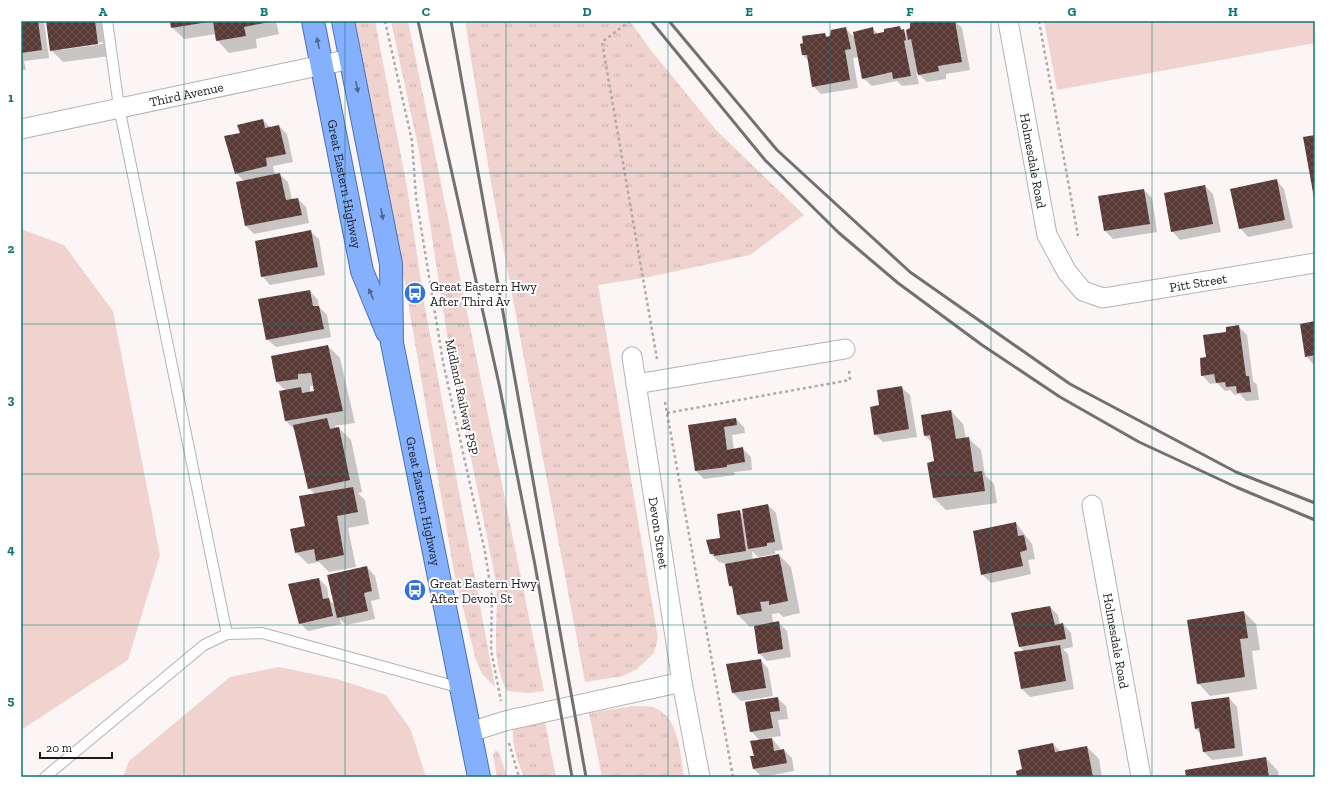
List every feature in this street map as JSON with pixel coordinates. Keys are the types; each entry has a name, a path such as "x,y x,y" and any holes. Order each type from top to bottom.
{"highway":[{"name":"Great Eastern Highway","path":"313,21 362,271 392,343 479,777"},
{"name":"Great Eastern Highway","path":"343,21 392,264 392,343"}],"street":[{"name":"Holmesdale Road","path":"1008,21 1047,235 1067,272 1083,291"},
{"name":"Third Avenue","path":"21,129 351,59"},
{"name":"Pitt Street","path":"1083,291 1103,298 1315,264"},
{"path":"636,384 845,349"},
{"name":"Devon Street","path":"632,357 682,682 700,777"},
{"name":"Holmesdale Road","path":"1092,505 1141,777"},
{"path":"470,732 505,721 682,682"}],"lane":[{"path":"107,21 119,107 227,634"},
{"path":"45,777 204,645 227,634 262,633 461,688"}],"path":[{"name":"Midland Railway PSP","path":"385,21 412,141 416,197 443,362 485,552 492,597 491,650 511,753 519,777"},
{"path":"630,21 602,42 661,380 733,777"},
{"path":"1039,21 1078,236"},
{"path":"667,413 850,380 845,349"}],"green space":[{"path":"353,21 375,21 407,187 424,302 495,687 482,674 476,660 454,572 404,278"},
{"path":"391,21 408,21 544,691 529,693 507,691 501,678 496,651 496,582 449,348 418,146"},
{"path":"465,21 630,21 650,49 716,130 804,215 750,255 649,277 598,285 658,638 654,653 637,669 623,676 585,682 491,183"},
{"path":"1044,21 1315,21 1315,43 1057,90"},
{"path":"21,229 64,245 113,311 160,555 128,660 21,730"},
{"path":"279,667 337,679 386,695 411,730 426,777 123,777 129,761 230,677"},
{"path":"634,706 653,707 663,713 670,720 680,748 684,777 602,777 589,713"},
{"path":"545,722 556,777 524,777 519,765 513,741 513,728"},
{"path":"496,750 499,753 507,777 497,777 493,755"}],"building":[{"path":"21,21 38,21 42,50 21,53"},
{"path":"46,21 95,21 98,44 50,51"},
{"path":"170,21 208,21 208,22 171,28"},
{"path":"213,21 269,22 244,27 246,36 216,41"},
{"path":"921,21 955,21 962,62 938,66 939,71 918,75 911,39 908,40 906,30 910,28 910,23"},
{"path":"900,26 901,30 904,29 906,40 904,41 911,76 893,79 892,72 862,79 853,32 873,27 874,34 884,32 884,29"},
{"path":"846,27 851,49 845,50 850,80 812,87 807,55 802,55 800,44 803,43 802,36 825,33 826,37 830,36 831,30"},
{"path":"263,119 265,128 279,125 286,154 266,158 267,166 235,174 224,136 240,133 237,125"},
{"path":"1315,135 1315,198 1314,198 1303,137"},
{"path":"280,173 286,200 298,198 302,215 245,226 236,182"},
{"path":"1277,179 1285,220 1239,229 1230,189"},
{"path":"1205,185 1213,224 1171,232 1164,193"},
{"path":"1144,189 1150,224 1104,231 1098,196"},
{"path":"311,230 318,267 261,277 255,241"},
{"path":"310,290 313,306 319,306 324,329 266,340 258,299"},
{"path":"1315,321 1315,355 1305,357 1300,324"},
{"path":"1239,325 1246,376 1249,376 1251,392 1237,393 1236,386 1226,387 1225,382 1216,383 1214,374 1201,376 1200,358 1206,357 1203,335 1226,332 1226,327"},
{"path":"328,345 343,411 285,421 279,391 301,387 302,393 314,391 311,373 298,374 298,379 276,382 271,356"},
{"path":"902,386 909,429 874,435 870,407 879,405 877,390"},
{"path":"951,410 956,439 969,437 974,472 982,471 985,491 933,498 927,463 934,461 930,435 924,436 921,415"},
{"path":"327,418 330,429 339,427 350,480 308,489 293,425"},
{"path":"736,418 737,425 724,427 727,450 743,447 745,462 727,465 727,467 695,471 688,425"},
{"path":"353,487 358,512 337,516 344,555 316,561 314,549 295,553 290,529 305,526 299,496"},
{"path":"768,504 775,542 767,543 767,546 748,549 742,509"},
{"path":"740,510 746,551 714,556 714,554 710,554 706,540 720,538 717,514"},
{"path":"1016,522 1018,536 1024,535 1027,550 1020,552 1023,566 981,575 973,531"},
{"path":"779,554 788,601 769,605 769,601 760,602 762,611 737,615 732,586 729,586 725,564"},
{"path":"367,566 372,591 364,593 368,611 337,618 327,575"},
{"path":"319,578 323,599 329,598 333,616 299,624 288,584"},
{"path":"1050,606 1055,625 1063,623 1066,639 1019,647 1011,613"},
{"path":"1244,611 1248,638 1240,639 1245,677 1197,684 1187,620"},
{"path":"779,621 783,649 758,654 754,626"},
{"path":"1060,645 1066,681 1021,689 1014,652"},
{"path":"761,659 766,688 732,693 726,664"},
{"path":"778,697 780,711 770,712 773,728 750,732 745,702"},
{"path":"1229,697 1235,748 1203,752 1199,728 1195,729 1191,702"},
{"path":"772,738 774,751 784,749 787,763 753,769 750,756 754,756 750,741"},
{"path":"1053,743 1055,752 1087,746 1093,777 1017,777 1016,771 1022,769 1018,750"},
{"path":"1266,757 1269,777 1186,777 1185,770"}],"railway":[{"path":"418,21 499,384 535,565 572,777"},
{"path":"451,21 586,777"},
{"path":"651,21 765,160 839,233 898,283 982,345 1060,397 1139,442 1236,487 1315,520"},
{"path":"669,21 777,150 910,272 1070,384 1236,472 1315,503"}],"place":[{"name":"Great Eastern Hwy After Third Av","path":"415,293"},
{"name":"Great Eastern Hwy After Devon St","path":"415,590"}]}
